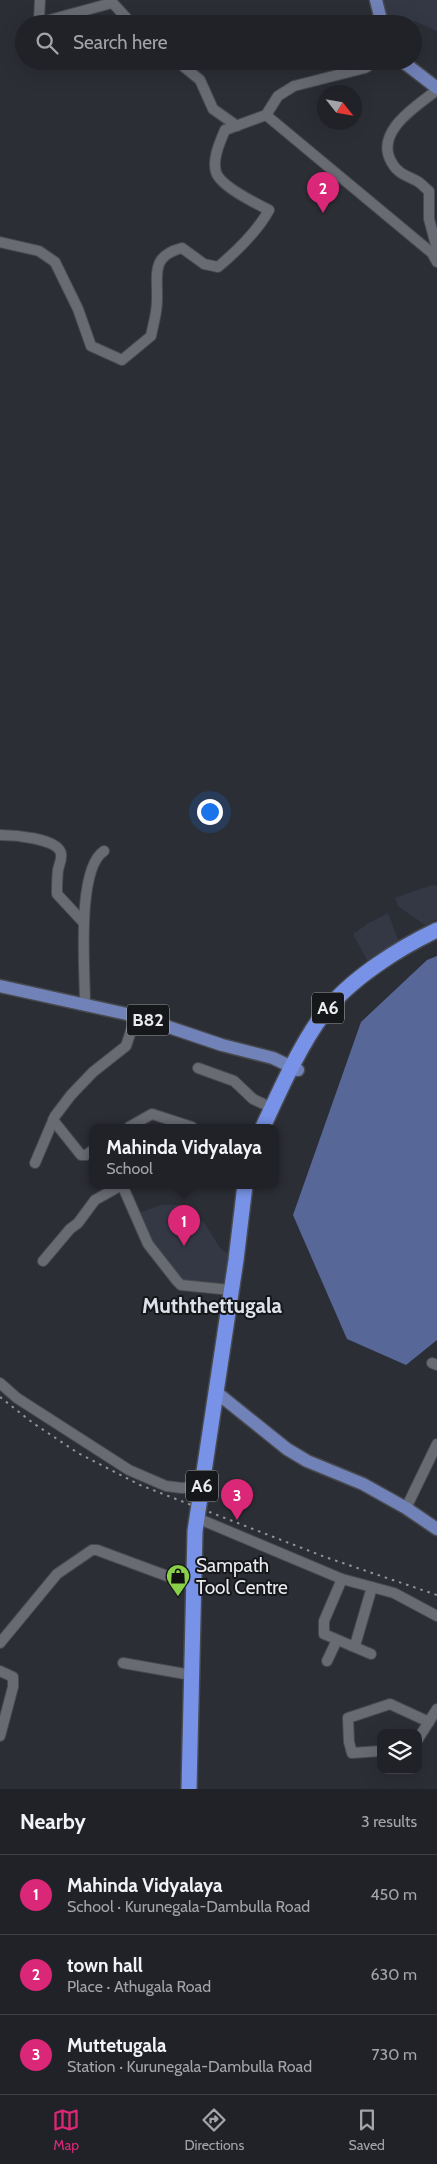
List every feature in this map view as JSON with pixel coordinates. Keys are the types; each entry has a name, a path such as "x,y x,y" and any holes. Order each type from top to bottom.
{"highway":[{"name":"A6","path":"271,1124 311,1030 340,994 394,954 437,930"},
{"name":"A6","path":"264,1124 272,1108 321,1028 340,1005 372,978 413,951 437,938"},
{"name":"A6","path":"189,1789 197,1518 244,1189"}],"main road":[{"path":"376,0 380,15"},
{"path":"413,70 437,89"},
{"name":"B82","path":"0,986 85,1003 136,1016 222,1045 273,1058 296,1068"},
{"path":"216,1392 287,1449 307,1460 363,1484 406,1508 437,1529"}],"street":[{"path":"39,15 40,0"},
{"path":"66,15 111,2 123,15"},
{"path":"188,70 200,80 213,109 236,126"},
{"path":"0,242 39,252 55,262 78,309 90,346 122,360 151,336 157,300 155,283 157,267 168,252 182,248 204,264 218,267 254,231 268,210 225,183 216,174 215,165 218,147 225,130 266,115 278,96 294,86 357,70"},
{"path":"436,260 437,249 429,219 429,191 417,181 407,178 392,163 388,151 389,137 402,119 437,89"},
{"path":"266,115 397,223 436,260"},
{"path":"0,835 37,839 59,849 62,854 58,871 57,894 84,923"},
{"path":"85,1003 84,901 87,882 99,854 104,851"},
{"path":"36,1163 53,1120 71,1095 93,1072 126,1046 136,1016"},
{"path":"198,1068 234,1082 253,1099 272,1108"},
{"path":"134,1124 152,1114 183,1124"},
{"path":"53,1120 81,1155 89,1153"},
{"path":"43,1261 96,1200 102,1194 113,1189"},
{"path":"124,1189 148,1244 177,1282 231,1290"},
{"path":"0,1383 17,1398 129,1470 175,1488 202,1486"},
{"path":"406,1508 437,1444"},
{"path":"197,1518 342,1579 394,1593 437,1616"},
{"path":"0,1642 57,1574 92,1550 124,1559 194,1586"},
{"path":"342,1579 324,1621 324,1634 371,1654"},
{"path":"352,1646 356,1642 372,1587"},
{"path":"327,1661 337,1640"},
{"path":"123,1663 191,1675"},
{"path":"0,1671 13,1677 13,1687 0,1736"},
{"path":"377,1751 352,1753 349,1742 348,1718 390,1704 429,1722"},
{"path":"422,1733 437,1709"}],"shaded area":[{"path":"380,0 437,0 437,31 422,24 422,15 385,15"},
{"path":"432,885 437,886 437,919 425,925 398,906 395,898"},
{"path":"388,913 399,942 368,962 353,934"},
{"path":"437,956 437,1340 406,1365 347,1339 293,1215 361,1022 427,960"},
{"path":"162,1205 179,1205 196,1215 205,1224 220,1248 236,1260 231,1290 177,1281 135,1214"}],"railway":[{"path":"0,1397 33,1423 78,1453 140,1485 325,1557 437,1595"}],"place":[{"name":"town hall","path":"323,213"},
{"name":"Mahinda Vidyalaya","path":"184,1246"},
{"name":"Muttetugala","path":"237,1520"},
{"name":"Sampath Tool Centre","path":"178,1597"}],"district":[{"name":"Muththettugala","path":"212,1306"}]}
